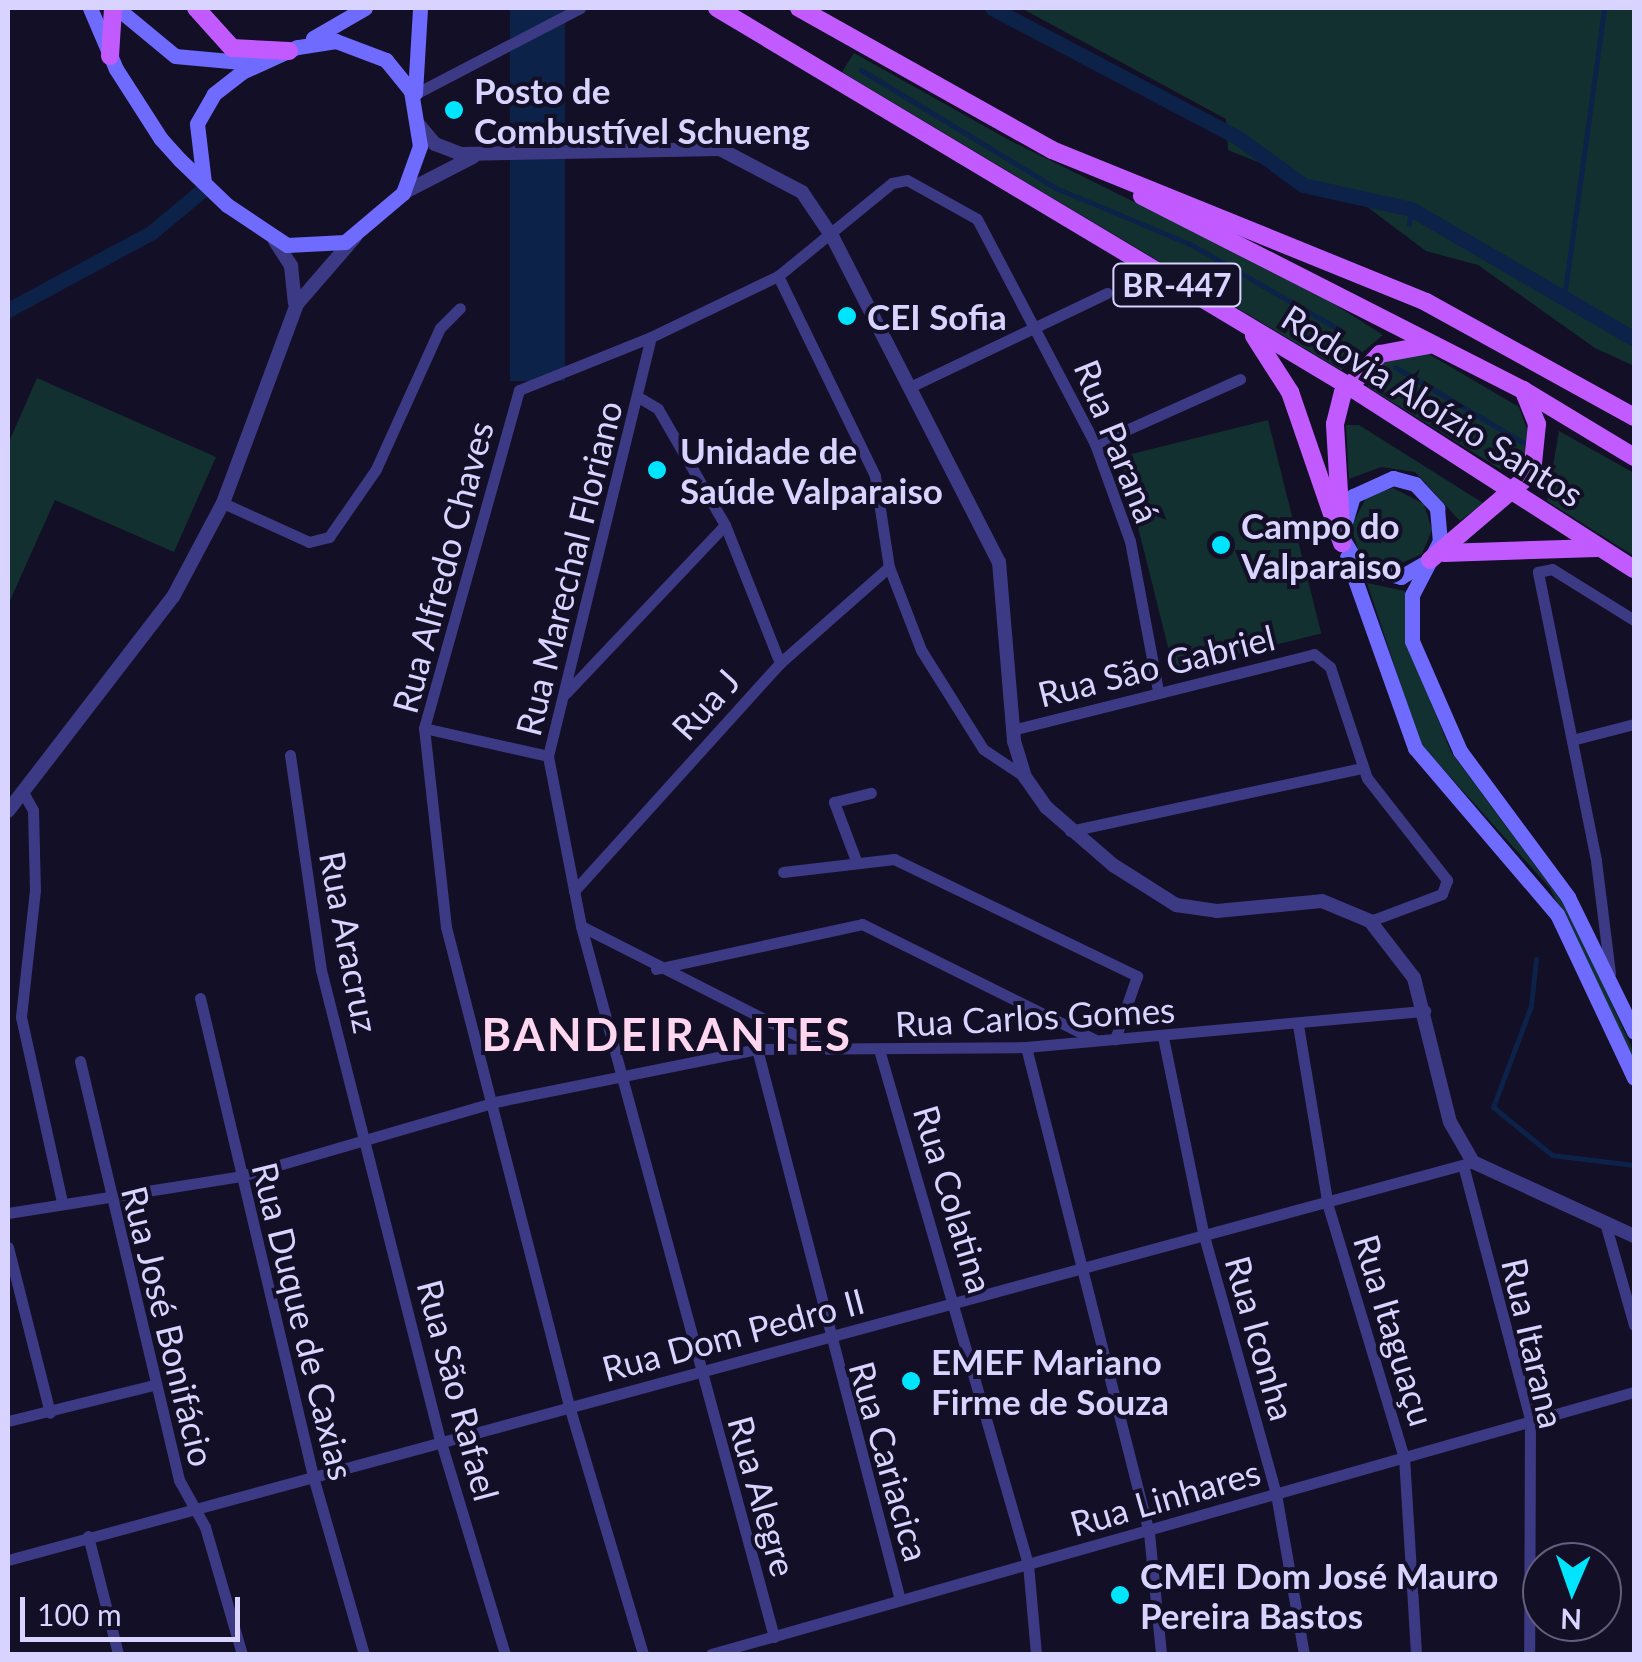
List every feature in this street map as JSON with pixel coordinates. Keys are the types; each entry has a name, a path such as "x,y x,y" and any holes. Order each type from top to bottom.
{"main road":[{"path":"90,8 110,56 148,122 220,200 275,240 312,249 355,237 403,193 416,169 419,125 412,60 420,8"},
{"path":"110,56 115,8"},
{"path":"115,8 175,56 219,66 266,61"},
{"path":"196,8 232,48 289,51 350,43 396,69 414,94"},
{"path":"199,176 197,124 206,103 266,61 365,8"},
{"name":"Rodovia Aloízio Santos","path":"717,8 1348,385 1634,570"},
{"name":"Rodovia Aloízio Santos","path":"799,8 1052,150 1426,302 1634,417"},
{"path":"1052,150 1523,390 1634,457"},
{"path":"1243,325 1290,392 1414,748 1557,914 1634,1078"},
{"path":"1439,347 1380,354 1348,385 1335,424 1342,535 1379,577 1402,577 1430,560 1516,493 1532,473 1538,443 1523,390"},
{"path":"1342,535 1361,488 1382,479 1415,484 1441,518 1430,560 1412,596 1410,631 1450,730 1485,791 1549,868 1610,973 1634,1032"},
{"path":"1430,560 1467,548 1599,548"}],"street":[{"path":"414,94 580,8"},
{"path":"419,125 451,152 720,149 789,182 834,238 912,386 1005,582 1012,730 1025,777"},
{"path":"403,193 445,167 498,152"},
{"name":"Rua Paraná","path":"834,238 900,180 986,227 1095,444 1130,541 1158,690"},
{"path":"292,314 355,237"},
{"path":"652,337 778,276 834,238"},
{"path":"8,811 174,597 223,503 292,314 294,275 275,240"},
{"path":"778,276 875,476 889,568 921,650 996,760 1025,777 1070,831 1176,905 1217,911 1322,901 1370,922 1405,960 1425,1012 1450,1122 1468,1164 1634,1236"},
{"path":"912,386 1107,293"},
{"path":"223,503 310,542 330,537 376,469 440,328 460,308"},
{"name":"Rua Marechal Floriano","path":"652,337 640,398 548,756 581,926 624,1074 700,1371"},
{"name":"Rua Alfredo Chaves","path":"643,1654 568,1406 496,1102 446,927 424,728 520,390 652,337"},
{"path":"1095,444 1240,379"},
{"path":"640,398 658,409 725,525 780,662"},
{"path":"566,694 725,525"},
{"name":"Rua J","path":"574,891 780,662 889,568"},
{"path":"1610,973 1541,568 1634,620"},
{"name":"Rua São Gabriel","path":"1012,730 1158,690 1314,654 1330,667 1361,768"},
{"path":"1572,740 1634,724"},
{"path":"424,728 548,756"},
{"path":"996,760 1016,750"},
{"name":"Rua Aracruz","path":"290,755 313,935 366,1137"},
{"path":"1070,831 1361,768 1446,880 1442,894 1370,922"},
{"path":"855,858 834,802 871,792"},
{"path":"24,794 32,810 35,890 21,1016 62,1202"},
{"path":"782,872 855,858 894,859 1137,976 1115,1039"},
{"path":"656,968 862,924 1098,1040"},
{"path":"581,926 656,968 824,1049"},
{"name":"Rua Duque de Caxias","path":"200,998 312,1473 364,1654"},
{"name":"Rua Carlos Gomes","path":"8,1213 241,1176 496,1102 757,1049 880,1053 1026,1047 1425,1012"},
{"name":"Rua Itaguaçu","path":"1298,1024 1328,1206 1404,1457 1416,1654"},
{"name":"Rua Iconha","path":"1164,1037 1204,1236 1276,1494 1304,1654"},
{"path":"1026,1047 1149,1532 1161,1654"},
{"name":"Rua Cariacica","path":"757,1049 827,1338 900,1600"},
{"name":"Rua Colatina","path":"880,1053 957,1303 1028,1564 1036,1654"},
{"name":"Rua José Bonifácio","path":"80,1061 106,1195 154,1386 192,1508 205,1527 242,1654"},
{"name":"Rua São Rafael","path":"366,1137 440,1438 506,1654"},
{"name":"Rua Dom Pedro II","path":"8,1560 440,1438 827,1338 1081,1266 1328,1206 1468,1164"},
{"name":"Rua Itarana","path":"1468,1164 1530,1418 1528,1654"},
{"path":"1606,1226 1634,1326"},
{"path":"8,1248 50,1413"},
{"name":"Rua Alegre","path":"700,1371 774,1636"},
{"path":"8,1422 154,1386"},
{"name":"Rua Linhares","path":"711,1654 1149,1532 1530,1418 1634,1392"},
{"path":"88,1536 118,1654"}],"green space":[{"path":"1021,8 1634,8 1634,366 1595,348 1478,265 1426,251 1366,206 1228,150 1226,119"},
{"path":"854,53 1009,140 1312,290 1383,335 1341,370 842,72"},
{"path":"1427,353 1519,407 1530,438 1528,463 1500,469 1368,387 1367,374 1392,356"},
{"path":"37,378 216,457 174,552 55,500 8,605 8,444"},
{"name":"Campo do Valparaiso","path":"1268,420 1321,633 1174,670 1121,457"},
{"path":"1346,425 1359,425 1483,503 1460,521 1415,472 1381,467 1349,479"},
{"path":"1559,431 1634,473 1634,556 1547,501"},
{"path":"1393,488 1424,504 1432,530 1422,554 1390,568 1359,552 1351,527 1367,496"},
{"path":"1367,583 1405,591 1406,641 1451,752 1571,914 1634,1053 1634,1062 1550,888 1420,743"}],"water":[{"path":"510,8 565,8 565,381 510,381"}],"pier":[{"path":"217,161 234,192 194,214 177,183"}],"waterway":[{"path":"992,8 1237,137 1303,185 1411,209 1634,339"},
{"path":"1564,298 1604,8"},
{"path":"861,70 1056,188 1190,244 1342,331"},
{"path":"8,310 152,232 206,187"},
{"path":"1409,224 1411,209"},
{"path":"1395,367 1524,443"},
{"path":"1536,959 1531,1006 1493,1107 1552,1155 1633,1165"}],"place":[{"name":"Posto de Combustível Schueng","path":"454,110"},
{"name":"CEI Sofia","path":"847,316"},
{"name":"Unidade de Saúde Valparaiso","path":"657,470"},
{"name":"Campo do Valparaiso","path":"1221,545"},
{"name":"EMEF Mariano Firme de Souza","path":"911,1381"},
{"name":"CMEI Dom José Mauro Pereira Bastos","path":"1120,1595"}],"district":[{"name":"BANDEIRANTES","path":"667,1035"}]}
